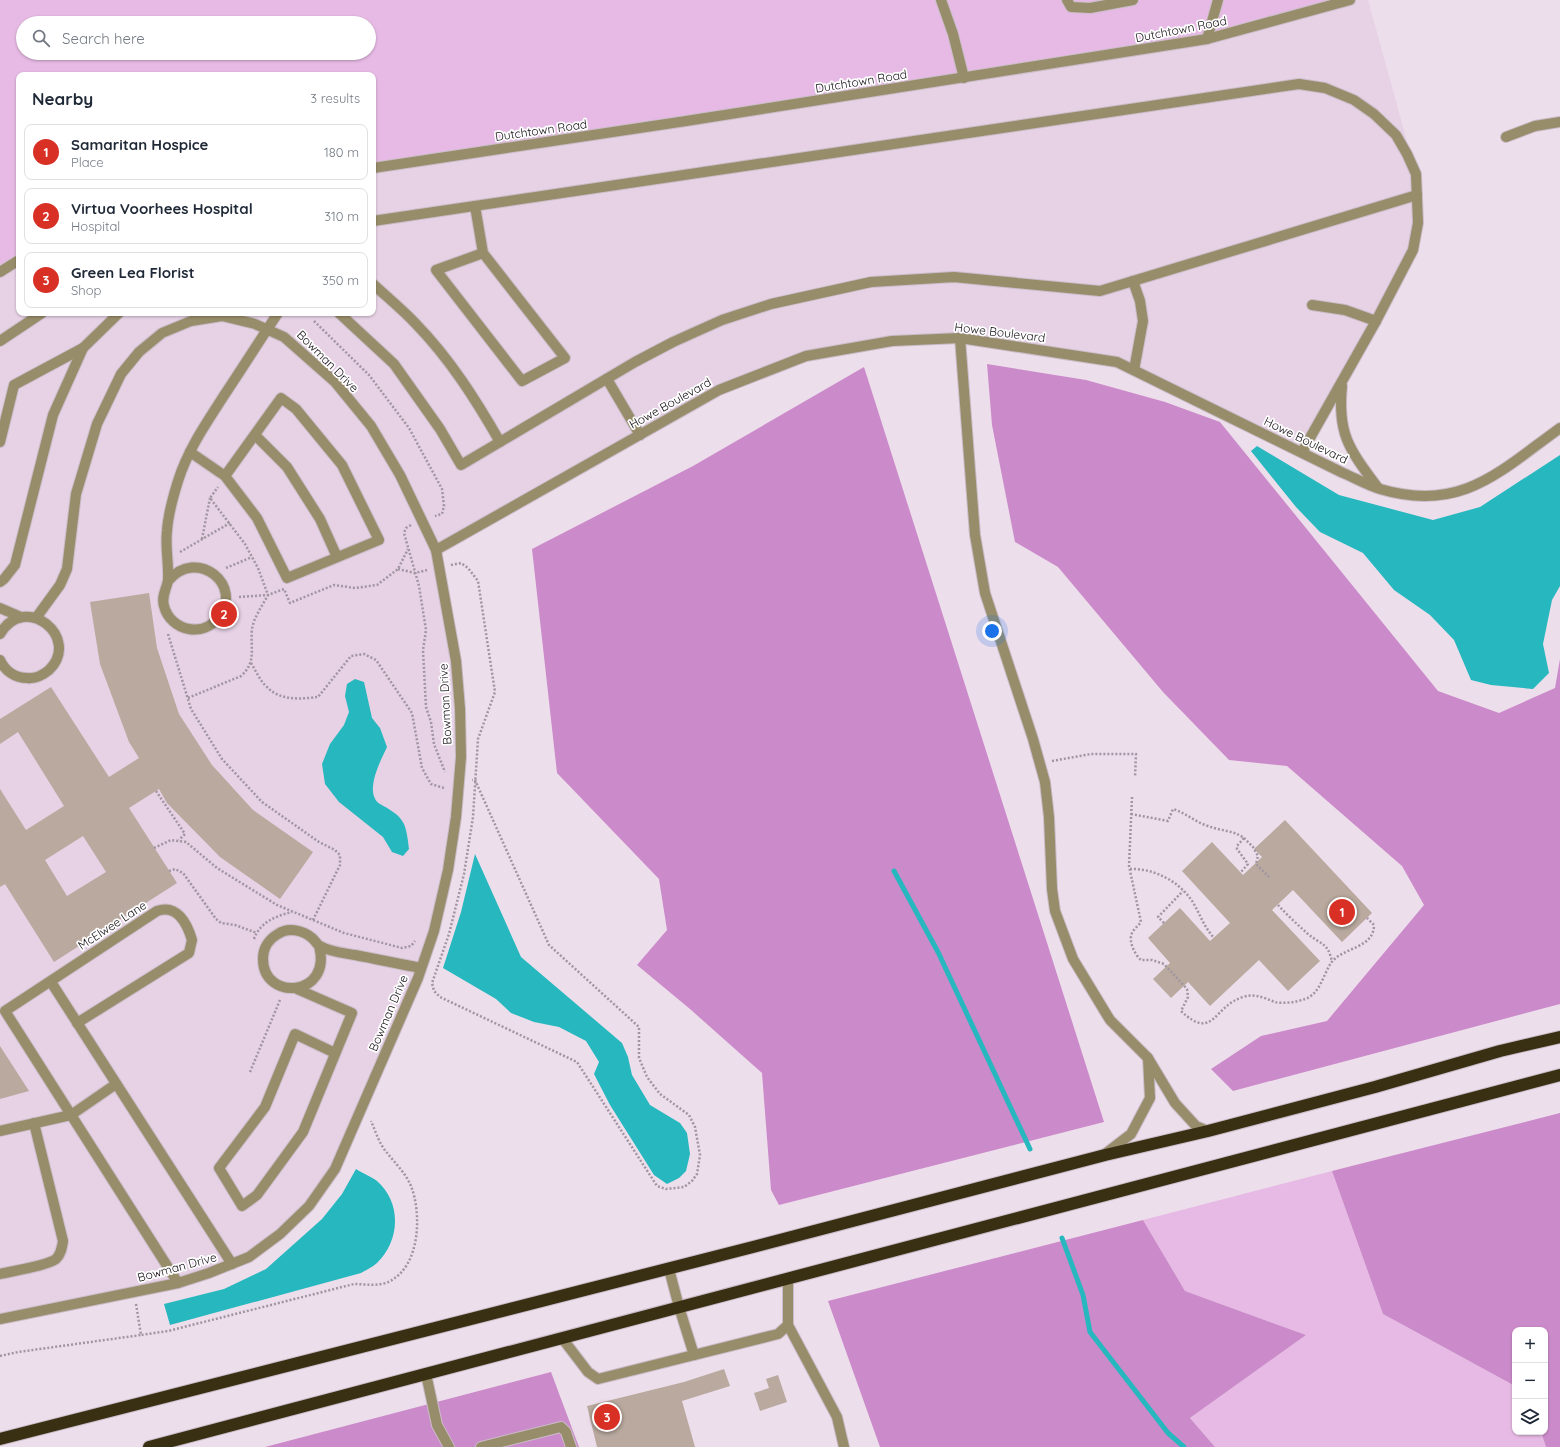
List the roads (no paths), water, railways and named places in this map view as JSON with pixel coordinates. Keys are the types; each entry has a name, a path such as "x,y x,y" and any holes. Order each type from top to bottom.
{"highway":[{"path":"0,1439 669,1269 1105,1155 1208,1131 1500,1051 1560,1037"},
{"path":"149,1447 1560,1075"}],"street":[{"path":"941,0 953,34 964,78"},
{"path":"1067,0 1071,7 1090,8 1132,0"},
{"path":"1207,39 1218,0"},
{"name":"Dutchtown Road","path":"376,168 964,78 1207,39 1350,0"},
{"path":"376,221 1299,84 1325,88 1354,100 1374,114 1396,135 1416,174 1418,223 1413,250 1376,321 1302,452"},
{"path":"1506,137 1535,126 1560,122"},
{"path":"342,316 394,364 440,429 462,465 607,379 673,342 722,320 771,304 871,282 954,277 1100,291 1417,195"},
{"path":"475,206 483,253 565,358 522,381 436,270 483,253"},
{"path":"0,272 16,262"},
{"path":"1133,281 1140,301 1143,321 1134,370"},
{"path":"376,287 416,324 444,356 477,402 500,442"},
{"path":"1312,305 1345,310 1376,321"},
{"path":"0,341 38,316"},
{"path":"0,442 14,385 83,348 116,316"},
{"name":"Bowman Drive","path":"0,1319 178,1282 232,1264 248,1257 280,1234 309,1206 335,1169 421,968 434,931 448,870 456,817 461,757 460,709 456,661 436,550 400,476 371,426 335,382 284,337 255,324 222,316 191,321 162,333 139,352 121,374 97,424 76,494 66,569 60,584 36,618"},
{"path":"168,581 178,571 192,567 206,569 218,578 226,594 223,612 216,622 199,629 182,627 168,616 163,598 168,581 167,531 178,481 196,438 276,316"},
{"path":"960,338 975,535 985,593 1045,782 1049,816 1052,889 1058,918 1073,960 1110,1020 1148,1058 1175,1103 1196,1126 1208,1131"},
{"name":"Howe Boulevard","path":"436,550 719,390 806,356 892,341 960,338 1117,362 1379,488 1409,495 1433,496 1457,493 1481,484 1560,428"},
{"path":"0,582 15,565 53,415 83,348"},
{"path":"607,379 640,435"},
{"path":"1342,382 1340,405 1341,425 1346,440 1359,463 1379,488"},
{"path":"190,452 225,476 257,518 287,578 379,540 342,465 296,409 281,398 225,476"},
{"path":"255,434 287,467 320,519 337,558"},
{"path":"0,608 21,617 36,618 49,625 57,638 58,652 52,666 41,676 27,678 12,674 0,660"},
{"path":"0,634 8,624 21,617"},
{"name":"McElwee Lane","path":"77,1023 189,953 192,940 178,914 173,910 165,908 157,911 5,1011 178,1282"},
{"path":"297,989 307,985 316,978 321,968 322,957 319,946 313,938 306,933 297,930 288,930 279,933 266,946 263,964 272,980 279,986 297,989 352,1013 302,1132 257,1195 242,1206 219,1168 265,1107 295,1034 335,1053"},
{"path":"319,946 342,953 421,968"},
{"path":"51,982 232,1264"},
{"path":"1105,1155 1131,1134 1150,1098 1148,1058"},
{"path":"0,1131 71,1115 116,1084"},
{"path":"0,1274 50,1262 60,1254 62,1248 63,1241 34,1123"},
{"path":"669,1269 694,1355"},
{"path":"788,1279 788,1325 837,1417 844,1447"},
{"path":"562,1338 588,1372 598,1379 778,1334 788,1325"},
{"path":"426,1374 437,1426 449,1447"},
{"path":"481,1447 561,1427 566,1432 571,1447"}],"water":[{"path":"1257,446 1339,495 1433,520 1480,507 1560,455 1560,586 1552,600 1543,644 1549,673 1533,689 1491,685 1471,680 1454,640 1430,615 1394,590 1363,553 1320,532 1296,507 1251,451"},
{"path":"355,679 364,682 372,718 380,728 387,747 375,776 373,792 375,799 397,815 404,824 409,849 403,856 392,852 383,837 339,802 325,784 322,764 330,744 344,725 349,712 345,696 347,684"},
{"path":"475,854 521,957 622,1043 628,1057 632,1075 650,1105 680,1123 687,1133 690,1154 686,1171 679,1178 667,1184 654,1175 610,1105 594,1074 599,1062 586,1041 559,1027 534,1022 511,1013 496,999 443,968 461,912"},
{"path":"356,1169 377,1181 391,1200 394,1211 394,1233 385,1254 375,1264 361,1273 170,1325 164,1304 224,1289 266,1269 322,1219 342,1194"}],"waterway":[{"path":"894,871 938,952 1030,1149"},
{"path":"1062,1238 1083,1295 1090,1332 1168,1433 1184,1447"}],"place":[{"name":"Virtua Voorhees Hospital","path":"224,614"},
{"name":"Samaritan Hospice","path":"1342,912"},
{"name":"Green Lea Florist","path":"607,1417"}]}
